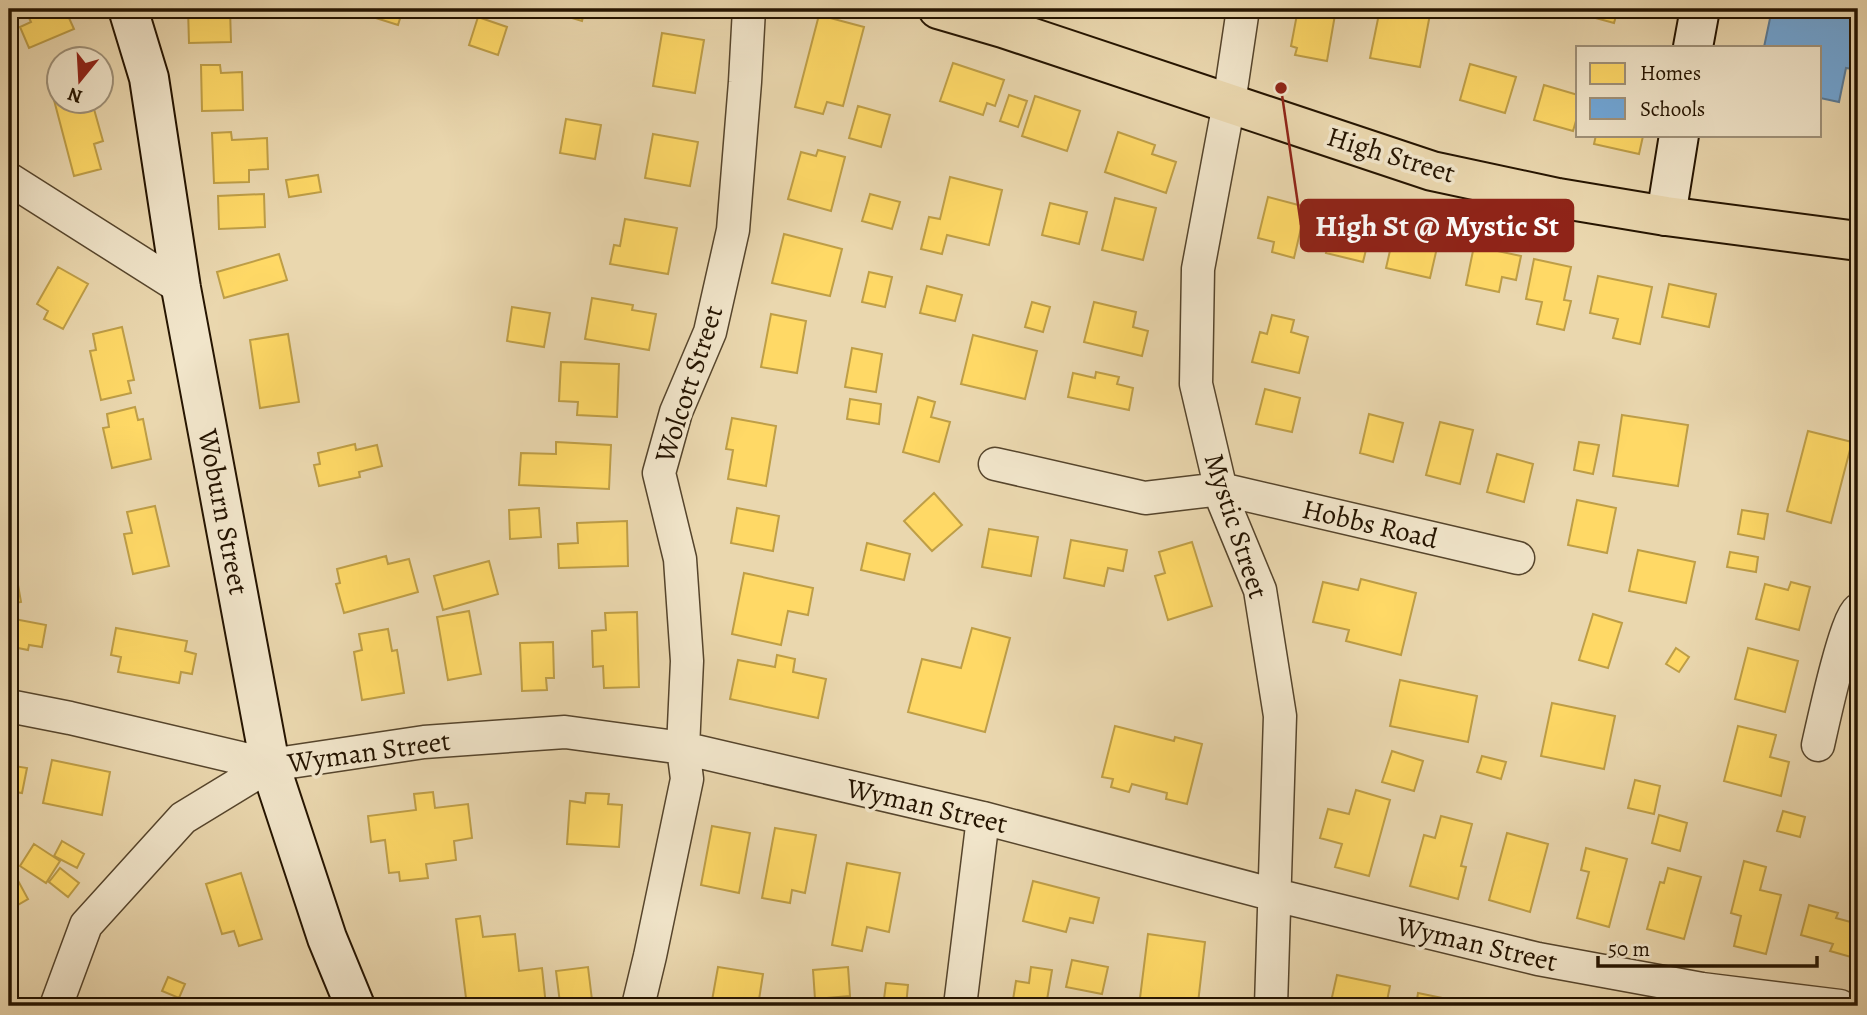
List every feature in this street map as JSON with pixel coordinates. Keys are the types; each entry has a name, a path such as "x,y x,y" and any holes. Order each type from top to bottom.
{"main road":[{"name":"High Street","path":"938,9 1003,28 1432,171 1558,198 1666,216 1858,241"}],"street":[{"name":"Woburn Street","path":"128,9 149,78 181,288 270,765 327,938 355,1006"},
{"name":"Wolcott Street","path":"638,1006 687,779 683,748 687,661 680,559 659,473 676,412 710,332 733,230 749,9"},
{"name":"Mystic Street","path":"1243,9 1229,103 1200,256 1196,384 1224,503 1260,590 1280,716 1271,1006"},
{"path":"1693,46 1700,9"},
{"path":"1666,216 1679,136"},
{"path":"9,179 181,288"},
{"name":"Hobbs Road","path":"996,464 1145,498 1221,489 1518,558"},
{"path":"1818,745 1846,632 1854,612 1858,610"},
{"name":"Wyman Street","path":"9,706 270,765 424,742 565,732 683,748 983,818 1275,895 1538,959 1702,989 1840,1006"},
{"path":"56,1006 86,925 183,818 270,765"},
{"path":"960,1006 983,818"}],"building: Homes":[{"path":"25,9 65,9 74,29 29,48 20,27 31,22"},
{"path":"188,9 230,9 231,42 189,43"},
{"path":"361,9 403,9 398,25 360,13"},
{"path":"542,9 585,9 582,21"},
{"path":"1298,9 1336,9 1327,61 1295,55 1297,48 1291,46"},
{"path":"1380,9 1431,9 1420,67 1370,58"},
{"path":"1566,9 1618,9 1614,23"},
{"path":"819,15 864,27 843,106 827,102 823,114 795,107"},
{"path":"478,17 507,27 498,55 469,45"},
{"path":"662,33 704,40 695,93 653,86"},
{"path":"953,63 1004,80 995,106 987,103 983,115 940,101"},
{"path":"1470,64 1516,77 1505,113 1460,100"},
{"path":"201,65 220,65 221,73 242,72 243,110 202,111"},
{"path":"1544,85 1576,94 1576,121 1573,131 1534,120"},
{"path":"1009,95 1027,101 1018,127 1000,121"},
{"path":"1035,96 1080,111 1067,151 1022,136"},
{"path":"858,106 890,115 881,147 849,138"},
{"path":"58,116 96,116 103,141 94,144 101,169 74,176"},
{"path":"566,119 601,125 595,159 560,153"},
{"path":"231,132 232,140 267,138 268,169 249,170 249,182 214,183 212,133"},
{"path":"1118,132 1155,145 1152,154 1176,162 1166,193 1105,172"},
{"path":"653,134 698,142 690,186 645,178"},
{"path":"1596,136 1643,136 1639,154 1594,144"},
{"path":"818,150 845,157 831,211 788,199 801,152 816,156"},
{"path":"318,175 321,192 289,197 286,180"},
{"path":"950,177 1002,190 989,245 947,235 942,254 921,249 929,217 940,219"},
{"path":"264,194 265,227 219,229 218,196"},
{"path":"870,194 900,202 892,229 862,221"},
{"path":"1268,197 1306,207 1294,258 1272,252 1274,242 1258,238"},
{"path":"1115,198 1156,208 1143,260 1102,250"},
{"path":"1050,203 1087,212 1079,244 1042,235"},
{"path":"1327,210 1373,221 1363,262 1326,253 1331,237 1321,235"},
{"path":"625,219 677,228 668,274 610,264 614,245 620,246"},
{"path":"1395,229 1439,239 1430,278 1386,268"},
{"path":"784,234 842,249 830,296 772,283"},
{"path":"1474,246 1521,256 1516,280 1502,277 1499,292 1466,285"},
{"path":"279,254 287,280 224,298 217,272"},
{"path":"1534,259 1571,267 1564,300 1571,301 1564,330 1537,324 1542,302 1526,299"},
{"path":"58,267 88,284 63,329 44,319 48,311 37,304"},
{"path":"869,272 892,277 885,307 862,302"},
{"path":"1598,276 1652,287 1640,344 1613,338 1618,319 1590,313"},
{"path":"1669,284 1716,294 1709,327 1662,317"},
{"path":"927,286 962,295 955,321 920,313"},
{"path":"592,298 633,305 632,310 656,314 649,350 585,339"},
{"path":"1032,302 1050,307 1043,332 1025,327"},
{"path":"1094,302 1136,312 1133,327 1148,331 1142,356 1084,342"},
{"path":"512,307 550,313 544,347 507,341"},
{"path":"771,314 806,321 797,373 761,367"},
{"path":"1272,315 1294,320 1291,332 1308,337 1299,373 1252,362 1260,332 1267,334"},
{"path":"122,327 134,380 128,381 131,393 101,400 90,351 96,350 93,334"},
{"path":"288,334 299,402 260,408 250,340"},
{"path":"973,335 1037,351 1025,399 961,384"},
{"path":"852,348 882,354 876,392 845,387"},
{"path":"561,362 619,364 617,417 577,415 578,402 559,401"},
{"path":"1096,372 1119,377 1117,384 1133,388 1129,410 1068,397 1073,373 1095,378"},
{"path":"1265,389 1300,398 1292,432 1256,424"},
{"path":"918,397 935,402 931,417 950,422 939,462 903,452"},
{"path":"850,399 881,404 879,424 847,419"},
{"path":"135,407 138,420 143,419 151,459 112,468 103,428 109,427 107,414"},
{"path":"1369,414 1403,423 1393,462 1360,453"},
{"path":"1622,415 1688,425 1678,486 1613,476"},
{"path":"732,418 776,426 766,486 728,479 733,450 726,449"},
{"path":"1440,422 1473,430 1460,484 1426,475"},
{"path":"1808,431 1852,442 1831,523 1787,511"},
{"path":"556,442 611,445 609,489 519,485 521,453 556,454"},
{"path":"1579,442 1599,445 1593,474 1574,470"},
{"path":"355,444 356,450 377,445 382,466 359,472 360,477 319,486 314,465 320,464 318,453"},
{"path":"1497,454 1533,464 1524,502 1487,492"},
{"path":"934,493 962,525 932,551 904,521"},
{"path":"1577,500 1616,508 1607,553 1568,545"},
{"path":"155,506 169,566 133,574 124,534 132,533 127,512"},
{"path":"539,508 541,537 510,539 509,510"},
{"path":"737,508 779,516 773,551 731,543"},
{"path":"1742,510 1768,514 1764,539 1738,534"},
{"path":"627,521 628,566 559,568 558,544 578,543 577,523"},
{"path":"989,529 1038,537 1031,576 982,567"},
{"path":"1071,540 1127,550 1123,571 1108,568 1104,586 1064,578"},
{"path":"1192,542 1212,606 1168,620 1155,576 1165,573 1159,552"},
{"path":"867,543 910,554 904,580 861,570"},
{"path":"1638,550 1695,562 1686,603 1629,591"},
{"path":"1730,552 1758,557 1756,572 1727,567"},
{"path":"386,556 388,564 409,559 418,592 344,613 336,584 340,583 337,569"},
{"path":"489,561 498,594 443,610 434,576"},
{"path":"15,568 21,602 9,604 9,569"},
{"path":"744,573 813,588 808,615 788,611 781,645 732,634"},
{"path":"1361,579 1416,593 1401,655 1346,641 1349,630 1313,622 1323,582 1358,590"},
{"path":"1791,582 1810,587 1799,630 1756,619 1765,584 1788,590"},
{"path":"469,611 481,674 448,680 437,617"},
{"path":"637,612 639,687 604,688 603,666 593,667 592,631 606,630 605,613"},
{"path":"1593,614 1622,623 1608,668 1579,660"},
{"path":"9,618 46,625 42,647 29,645 28,650 13,647 12,653 9,653"},
{"path":"116,628 187,641 185,651 196,654 192,674 181,672 179,683 118,672 121,657 111,655"},
{"path":"972,628 1010,638 985,732 908,712 922,659 961,668"},
{"path":"388,629 392,651 397,650 404,693 362,700 354,652 362,650 359,634"},
{"path":"553,642 554,678 546,678 547,690 522,691 520,643"},
{"path":"1676,648 1689,657 1679,672 1666,664"},
{"path":"1748,648 1798,661 1785,712 1735,699"},
{"path":"777,655 795,659 793,672 826,679 818,718 730,699 738,660 775,667"},
{"path":"1400,680 1477,696 1468,742 1390,726"},
{"path":"1552,703 1615,716 1604,769 1541,756"},
{"path":"1115,726 1174,741 1175,737 1202,744 1187,804 1166,799 1167,793 1132,784 1129,792 1111,787 1113,779 1102,777"},
{"path":"1738,726 1776,735 1770,757 1789,762 1781,796 1724,781"},
{"path":"1392,751 1423,761 1414,791 1382,782"},
{"path":"9,756 16,757 14,766 27,768 22,793 9,791"},
{"path":"1482,756 1506,762 1501,779 1477,772"},
{"path":"52,760 110,772 102,815 43,803"},
{"path":"1635,780 1660,786 1654,814 1628,808"},
{"path":"1356,790 1390,800 1369,876 1335,867 1342,844 1320,838 1328,809 1349,814"},
{"path":"433,792 435,808 468,804 472,838 454,841 456,860 426,864 428,878 400,881 399,872 389,873 385,840 371,842 368,816 416,810 414,794"},
{"path":"586,793 609,794 608,804 622,805 619,847 567,844 570,801 585,803"},
{"path":"1783,811 1805,817 1800,837 1777,831"},
{"path":"1659,815 1687,823 1680,851 1652,843"},
{"path":"1441,816 1472,824 1461,866 1466,867 1458,899 1410,886 1424,835 1435,838"},
{"path":"712,826 750,833 739,893 701,885"},
{"path":"775,828 816,835 805,893 792,890 790,903 762,898"},
{"path":"1507,833 1548,844 1530,912 1489,900"},
{"path":"62,841 84,854 77,868 54,856"},
{"path":"34,844 60,861 46,883 20,866"},
{"path":"1586,848 1627,859 1609,927 1577,918 1589,872 1581,870"},
{"path":"1744,861 1766,867 1760,890 1781,895 1766,954 1734,946 1741,916 1731,913"},
{"path":"847,863 900,873 889,932 867,927 862,951 832,945"},
{"path":"9,864 28,899 9,910"},
{"path":"60,868 79,883 68,897 49,882"},
{"path":"1668,868 1701,877 1684,939 1647,929 1660,882 1664,883"},
{"path":"241,873 262,939 239,946 234,931 222,934 206,884"},
{"path":"1033,881 1099,898 1093,923 1070,918 1066,932 1023,921"},
{"path":"1809,905 1838,913 1836,918 1858,924 1858,959 1830,951 1833,944 1801,935"},
{"path":"480,916 483,937 515,934 519,971 542,968 546,1006 520,1006 520,1000 467,1006 456,919"},
{"path":"1148,934 1205,942 1198,1003 1172,999 1171,1006 1139,1006"},
{"path":"1072,960 1108,967 1102,994 1066,987"},
{"path":"588,967 592,1000 560,1003 556,971"},
{"path":"718,967 763,974 758,1006 711,1006"},
{"path":"848,967 850,996 815,999 813,970"},
{"path":"1031,967 1052,970 1046,1006 1012,1006 1016,981 1029,983"},
{"path":"1337,975 1390,986 1386,1006 1330,1006"},
{"path":"168,977 185,984 179,998 162,991"},
{"path":"886,983 908,985 906,1006 868,1006 869,998 884,999"},
{"path":"1418,993 1462,1002 1461,1006 1416,1006"},
{"path":"280,1001 282,1006 264,1006"}],"building: Schools":[{"path":"1772,9 1858,9 1858,70 1846,68 1839,102 1822,98 1822,46 1764,46"}],"place":[{"name":"High St @ Mystic St","path":"1281,88"}]}
